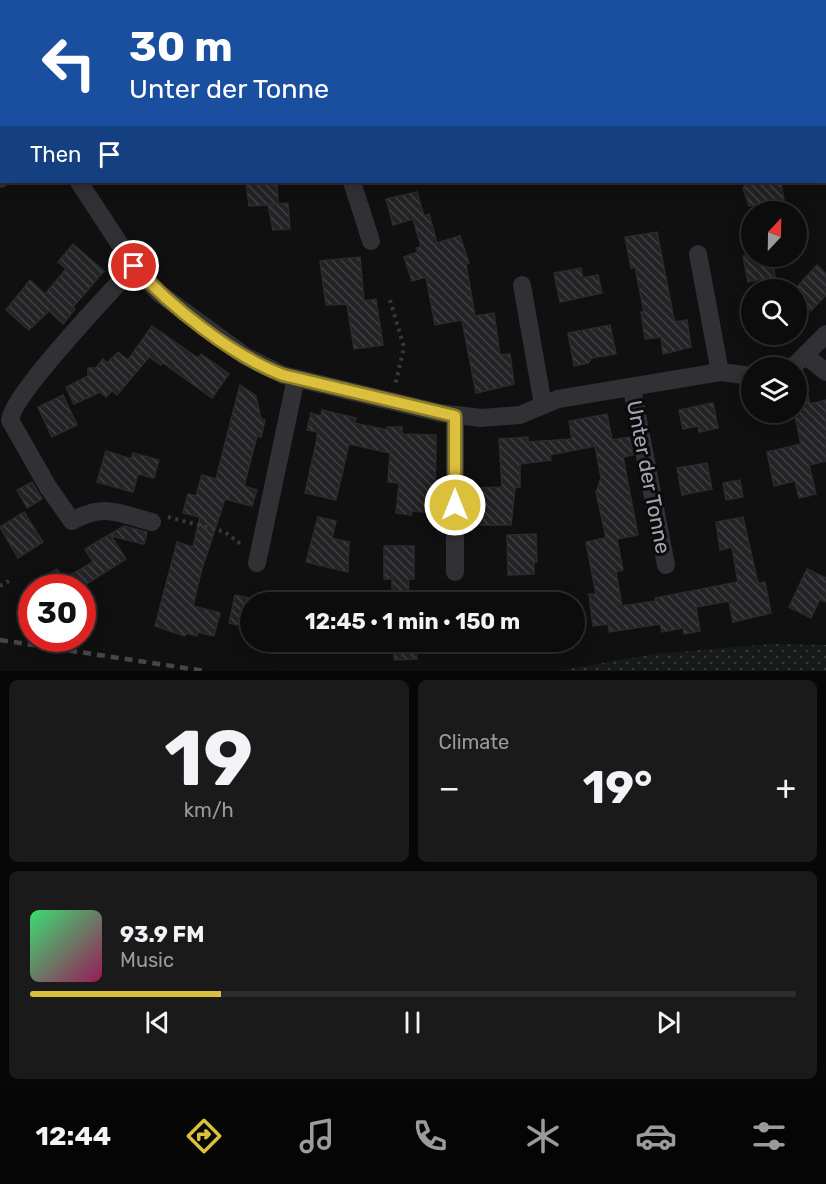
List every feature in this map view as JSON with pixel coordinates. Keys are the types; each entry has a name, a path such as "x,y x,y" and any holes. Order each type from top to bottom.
{"street":[{"name":"Unter der Tonne","path":"80,183 134,266 172,304 232,348 264,367 296,378 455,416 508,416 558,399 720,372 741,375"},
{"path":"352,183 371,241"},
{"path":"698,254 720,372"},
{"path":"134,266 27,388 11,412 10,420 48,487 72,521 93,510 102,510 152,522"},
{"path":"522,285 543,405"},
{"path":"803,357 826,334"},
{"path":"805,355 826,372"},
{"path":"257,563 296,378"},
{"name":"Unter der Tonne","path":"632,388 666,565"},
{"path":"455,416 455,572"}],"path":[{"path":"390,300 404,347 391,401"},
{"path":"152,522 166,516 225,532 235,538 257,563"},
{"path":"0,586 9,580"}],"shaded area":[{"path":"770,644 826,645 826,671 558,671 654,654"}],"building":[{"path":"246,183 277,183 278,204 249,206"},
{"path":"746,183 781,183 784,200 747,201 743,188"},
{"path":"417,192 424,216 429,214 437,243 460,236 469,263 466,264 475,316 494,313 500,355 510,354 514,384 476,393 462,320 435,325 426,277 412,281 404,257 418,252 416,248 421,247 413,219 393,225 386,199"},
{"path":"288,203 290,229 273,230 268,205"},
{"path":"657,232 674,319 676,322 687,320 691,347 663,354 661,337 645,339 641,312 644,312 635,267 631,268 625,237"},
{"path":"73,244 104,271 73,307 75,309 63,324 49,311 29,330 6,310 30,280 45,294 66,269 58,262"},
{"path":"360,257 364,301 376,299 383,345 354,349 347,304 326,305 320,261"},
{"path":"817,265 826,274 826,295 811,311 807,307 807,279 804,279"},
{"path":"745,267 774,267 775,277 747,279"},
{"path":"581,268 583,278 598,275 602,293 560,302 554,273"},
{"path":"610,325 616,354 592,358 588,363 574,366 568,333"},
{"path":"152,326 198,358 201,354 229,374 212,398 163,363 161,365 149,357 117,395 112,391 106,397 100,392 74,404 66,387 88,376 88,368 96,368 103,359 107,363 118,352 128,360"},
{"path":"240,385 256,396 261,419 265,420 261,437 257,436 244,486 257,490 252,506 225,499 201,572 193,606 220,613 214,636 198,632 197,636 186,633 185,636 155,626 177,542 193,547 200,517 183,513 188,494 196,496 202,475 216,479"},
{"path":"807,392 810,404 826,400 826,461 809,465 816,494 799,498 795,481 774,486 767,452 801,444 796,423 807,423"},
{"path":"63,395 77,425 52,437 38,407"},
{"path":"713,403 718,428 699,432 698,426 683,429 679,410"},
{"path":"322,410 356,418 354,423 387,430 387,427 402,427 402,434 436,435 435,513 412,511 411,515 396,513 399,483 388,482 390,453 349,444 336,500 305,493 317,439 317,432 307,430 311,413 321,416"},
{"path":"607,414 612,440 630,437 633,455 623,457 638,535 617,539 623,570 616,572 622,606 656,601 655,598 738,582 732,547 720,550 716,522 743,517 758,583 765,582 771,613 733,622 729,601 696,607 700,631 684,634 683,628 662,632 660,624 609,632 608,624 593,626 589,594 596,594 586,542 606,538 596,492 601,478 595,446 550,455 551,460 520,464 520,487 515,488 511,525 477,525 477,488 502,487 499,439 528,437 528,442 572,439 569,421"},
{"path":"106,451 131,459 133,453 159,460 154,478 138,474 133,492 97,482"},
{"path":"707,463 712,489 682,495 677,468"},
{"path":"740,480 743,497 726,500 723,483"},
{"path":"32,482 42,499 27,508 17,490"},
{"path":"24,512 43,542 18,558 0,527"},
{"path":"318,517 336,521 332,538 349,542 348,572 306,562"},
{"path":"124,526 147,532 144,544 111,536 126,559 96,578 96,574 73,574 93,562 85,549"},
{"path":"536,534 537,562 534,562 534,574 508,575 507,535"},
{"path":"384,546 414,546 414,579 409,579 408,592 392,592 392,579 384,579"},
{"path":"57,569 60,574 49,574"},
{"path":"807,569 826,578 826,602 820,599 811,618 789,607"},
{"path":"235,595 240,596 240,626 229,623"},
{"path":"394,652 417,652 417,659 394,660"}],"railway":[{"path":"0,640 205,671"}],"route":[{"path":"134,266 159,294 187,316 264,367 283,375 455,416 455,505"}]}
